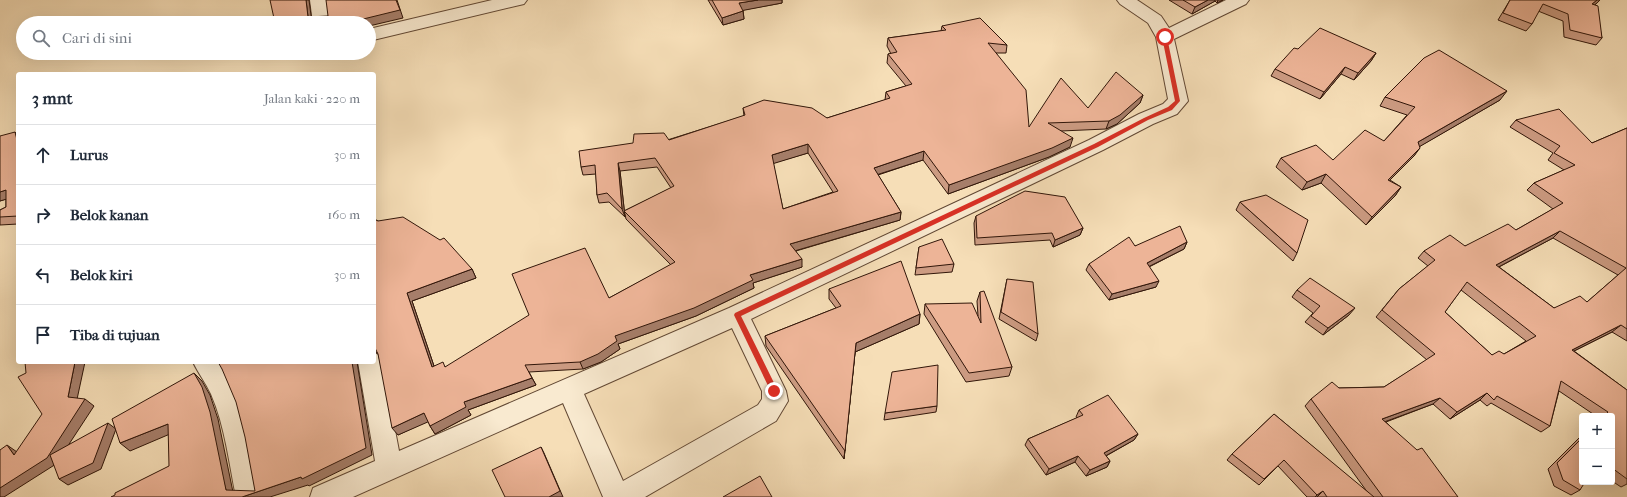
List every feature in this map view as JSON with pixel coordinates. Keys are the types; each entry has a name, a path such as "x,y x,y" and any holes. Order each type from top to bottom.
{"street":[{"path":"319,0 321,16"},
{"path":"376,33 518,0"},
{"path":"323,497 737,315 1096,145 1146,119 1170,109 1178,101 1165,37 1155,20 1126,0"},
{"path":"1165,37 1240,0"},
{"path":"620,497 767,413 775,401 774,391 737,315"},
{"path":"207,364 213,372 228,401 249,497"},
{"path":"370,364 389,467"},
{"path":"569,389 616,497"}],"building":[{"path":"270,0 306,0 308,16 273,16"},
{"path":"326,0 396,0 400,10 376,16 328,16"},
{"path":"712,0 758,0 739,3 743,11 722,18"},
{"path":"1183,0 1208,0 1195,7"},
{"path":"1510,0 1597,0 1592,4 1598,6 1602,38 1570,30 1568,14 1543,4 1532,24 1503,13"},
{"path":"980,18 1007,45 988,43 1026,90 1029,127 1061,78 1088,108 1116,72 1143,95 1120,115 1109,121 1048,123 1073,138 1052,148 949,185 924,151 874,168 901,212 790,244 802,259 750,275 753,280 694,308 615,336 617,341 598,354 580,362 525,365 532,378 464,402 466,407 430,426 424,413 392,428 376,350 376,220 378,221 403,217 440,240 444,238 472,269 407,293 432,367 443,362 445,367 529,315 512,274 585,248 609,298 675,262 624,211 674,186 655,158 618,163 622,209 607,193 597,195 595,165 581,167 579,151 633,143 634,134 664,133 669,140 745,115 743,108 764,100 812,108 827,118 890,98 886,92 912,84 888,54 897,52 888,38 946,30 942,26","holes":["808,144 838,191 783,209 772,155"]},
{"path":"1320,28 1376,53 1358,73 1345,67 1324,92 1275,69 1294,48 1298,49"},
{"path":"1439,50 1507,91 1418,142 1420,148 1388,180 1401,187 1372,217 1326,174 1307,182 1281,158 1316,145 1333,160 1365,130 1384,141 1415,107 1385,97 1424,58"},
{"path":"1559,109 1592,143 1627,128 1627,329 1621,325 1572,350 1627,390 1627,479 1615,470 1615,413 1607,413 1608,412 1561,381 1550,426 1497,396 1494,400 1487,393 1457,412 1440,398 1382,419 1417,450 1422,448 1458,497 1383,497 1311,399 1332,382 1339,388 1384,387 1435,354 1382,310 1399,289 1435,260 1424,251 1450,235 1465,246 1508,224 1516,230 1563,203 1534,183 1575,165 1554,153 1560,146 1516,120","holes":["1560,231 1626,268 1587,302 1580,296 1554,308 1496,265","1467,282 1536,336 1504,354 1499,351 1492,355 1445,312"]},
{"path":"15,132 16,136 16,216 0,217 0,210 6,207 6,190 0,192 0,136"},
{"path":"1025,191 1065,197 1083,228 1055,240 1052,233 977,238 976,216"},
{"path":"1266,195 1308,220 1297,253 1240,202"},
{"path":"1180,226 1187,242 1147,263 1159,281 1112,294 1089,264 1129,237 1135,246"},
{"path":"942,239 954,264 916,268 919,247"},
{"path":"901,261 920,314 856,343 845,451 765,336 841,306 829,289"},
{"path":"1310,278 1355,308 1328,328 1311,316 1320,306 1297,290"},
{"path":"1007,279 1033,282 1038,334 1001,312"},
{"path":"984,291 1012,367 969,373 925,304 972,303 981,323 980,292"},
{"path":"25,364 75,364 68,397 85,399 47,458 0,488 0,450 7,445 14,455 42,414 18,377 26,373"},
{"path":"219,364 352,364 366,448 302,479 301,477 242,497 111,497 115,495 115,493 169,466 168,424 120,443 112,419 194,373 202,387 210,412 226,490 255,491 245,437 236,402"},
{"path":"938,365 937,406 885,413 892,372"},
{"path":"1108,395 1138,434 1104,453 1110,461 1090,470 1078,456 1049,469 1028,439 1083,415 1079,410"},
{"path":"1274,414 1374,497 1327,497 1323,491 1317,495 1284,460 1264,479 1232,454"},
{"path":"108,423 93,463 59,479 50,455"},
{"path":"1579,441 1579,485 1583,485 1580,490 1563,480 1557,463"},
{"path":"541,447 560,491 549,497 505,497 492,470"},
{"path":"760,476 772,497 723,497"}],"route":[{"path":"774,391 737,315 1096,145 1146,119 1170,109 1178,101 1165,37"}]}
